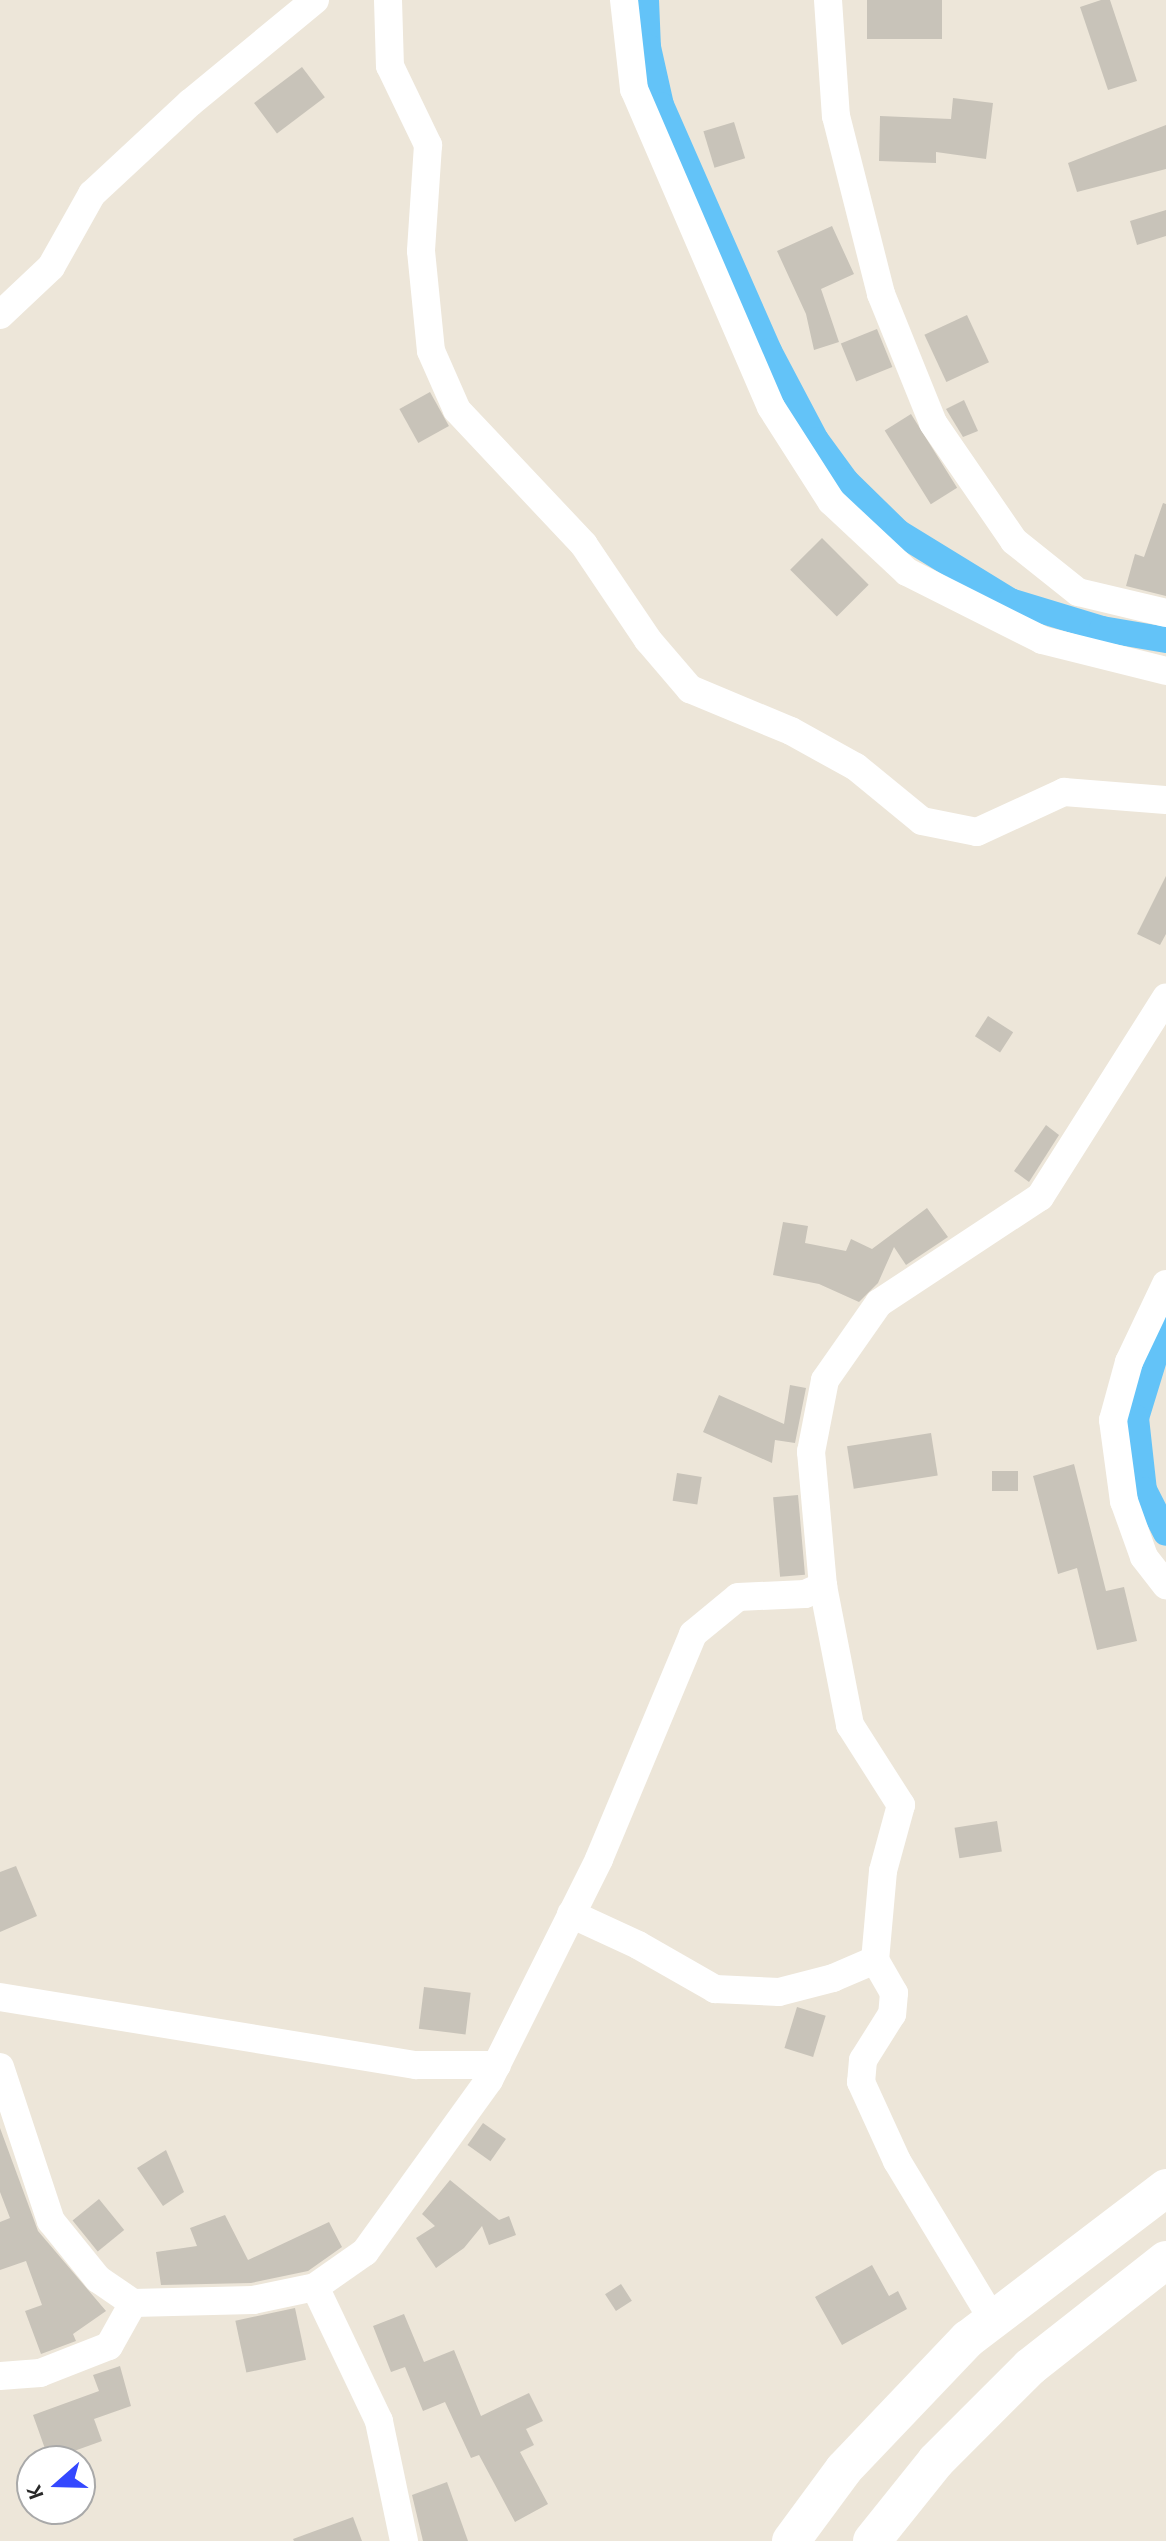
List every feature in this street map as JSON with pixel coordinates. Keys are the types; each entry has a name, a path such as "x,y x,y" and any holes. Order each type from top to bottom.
{"main road":[{"path":"791,2541 844,2469 993,2320 1166,2188"},
{"path":"872,2541 936,2461 1030,2367 1166,2260"}],"street":[{"path":"0,315 51,267 92,194 190,103 315,0"},
{"path":"388,0 390,66 428,145 421,251 431,351 457,410 584,545 648,640 690,689 791,731 856,767 922,821 977,832 1064,792 1166,800"},
{"path":"624,0 634,89 771,407 831,501 907,572 1042,640 1166,671"},
{"path":"828,0 836,116 881,294 933,423 1014,541 1078,592 1166,613"},
{"path":"993,2320 897,2161 861,2082 863,2060 892,2014 894,1993 875,1960 883,1871 901,1805 850,1725 823,1586 811,1452 825,1380 879,1303 1040,1197 1166,998"},
{"path":"1166,1284 1129,1362 1113,1420 1124,1501 1156,1550 1166,1585"},
{"path":"0,2067 51,2221 98,2279 133,2303 253,2300 315,2287 365,2252 497,2065 571,1914 693,1634 738,1597 805,1594 823,1586"},
{"path":"571,1914 638,1945 715,1989 779,1992 833,1978 875,1960"},
{"path":"0,1997 416,2065 497,2065"},
{"path":"315,2287 379,2421 404,2541"},
{"path":"0,2376 40,2373 109,2346 133,2303"}],"building":[{"path":"867,0 942,0 942,39 867,39"},
{"path":"1110,0 1137,81 1108,90 1080,7"},
{"path":"302,67 325,97 277,133 254,103"},
{"path":"953,98 993,103 986,159 936,152 936,163 879,161 880,116 951,119"},
{"path":"734,122 745,158 715,168 703,131"},
{"path":"1166,125 1166,169 1077,192 1068,163"},
{"path":"1166,210 1166,236 1137,245 1130,221"},
{"path":"832,226 854,274 821,289 839,342 814,350 806,314 777,251"},
{"path":"967,315 989,362 946,382 924,335"},
{"path":"877,329 892,367 856,382 841,344"},
{"path":"430,392 449,426 418,443 399,409"},
{"path":"964,400 978,431 963,437 946,409"},
{"path":"911,414 957,488 931,504 885,430"},
{"path":"1163,503 1166,504 1166,596 1126,586 1135,554 1144,557"},
{"path":"822,538 869,585 837,616 790,570"},
{"path":"1166,876 1166,934 1160,945 1137,934"},
{"path":"988,1016 1013,1032 1000,1052 975,1036"},
{"path":"1046,1125 1059,1135 1029,1182 1014,1171"},
{"path":"927,1208 948,1237 906,1265 894,1247 878,1283 859,1302 819,1284 773,1275 783,1222 808,1226 805,1243 846,1251 851,1239 872,1249"},
{"path":"790,1385 806,1388 795,1443 775,1440 772,1463 703,1432 719,1395 784,1424"},
{"path":"931,1433 938,1475 854,1489 847,1446"},
{"path":"1074,1464 1106,1591 1124,1587 1137,1641 1097,1650 1077,1568 1058,1574 1033,1476"},
{"path":"992,1471 1018,1471 1018,1491 992,1491"},
{"path":"677,1473 702,1477 697,1505 673,1501"},
{"path":"798,1495 805,1575 780,1577 773,1497"},
{"path":"997,1821 1002,1852 959,1858 955,1828"},
{"path":"16,1866 37,1916 0,1932 0,1872"},
{"path":"424,1987 471,1993 466,2034 419,2029"},
{"path":"797,2007 826,2016 813,2057 784,2048"},
{"path":"483,2123 506,2139 490,2161 468,2145"},
{"path":"0,2128 38,2231 106,2311 73,2334 76,2341 41,2354 25,2311 42,2305 26,2261 0,2270 0,2222 10,2218 0,2192"},
{"path":"166,2150 184,2192 163,2206 137,2168"},
{"path":"450,2180 499,2220 509,2216 516,2235 489,2245 482,2226 464,2248 436,2268 416,2238 435,2226 422,2214"},
{"path":"99,2199 124,2230 98,2251 73,2220"},
{"path":"225,2215 248,2260 329,2222 342,2247 308,2271 251,2283 161,2285 156,2252 197,2246 190,2228"},
{"path":"872,2265 889,2296 898,2291 907,2309 842,2345 815,2297"},
{"path":"621,2284 632,2301 616,2311 605,2294"},
{"path":"295,2308 306,2360 246,2373 235,2321"},
{"path":"404,2314 424,2362 454,2350 481,2416 529,2393 543,2421 526,2429 534,2445 520,2452 548,2504 515,2522 479,2455 471,2458 445,2402 423,2411 405,2367 391,2372 373,2326"},
{"path":"120,2366 131,2406 94,2419 102,2441 91,2445 44,2445 33,2415 99,2391 93,2375"},
{"path":"447,2482 468,2541 423,2541 412,2495"},
{"path":"353,2517 362,2541 293,2539"}],"waterway":[{"path":"646,0 648,47 661,105 769,351 816,440 846,481 898,532 1010,601 1102,629 1166,640"},
{"path":"1166,1320 1136,1418 1144,1490 1166,1533"}]}
